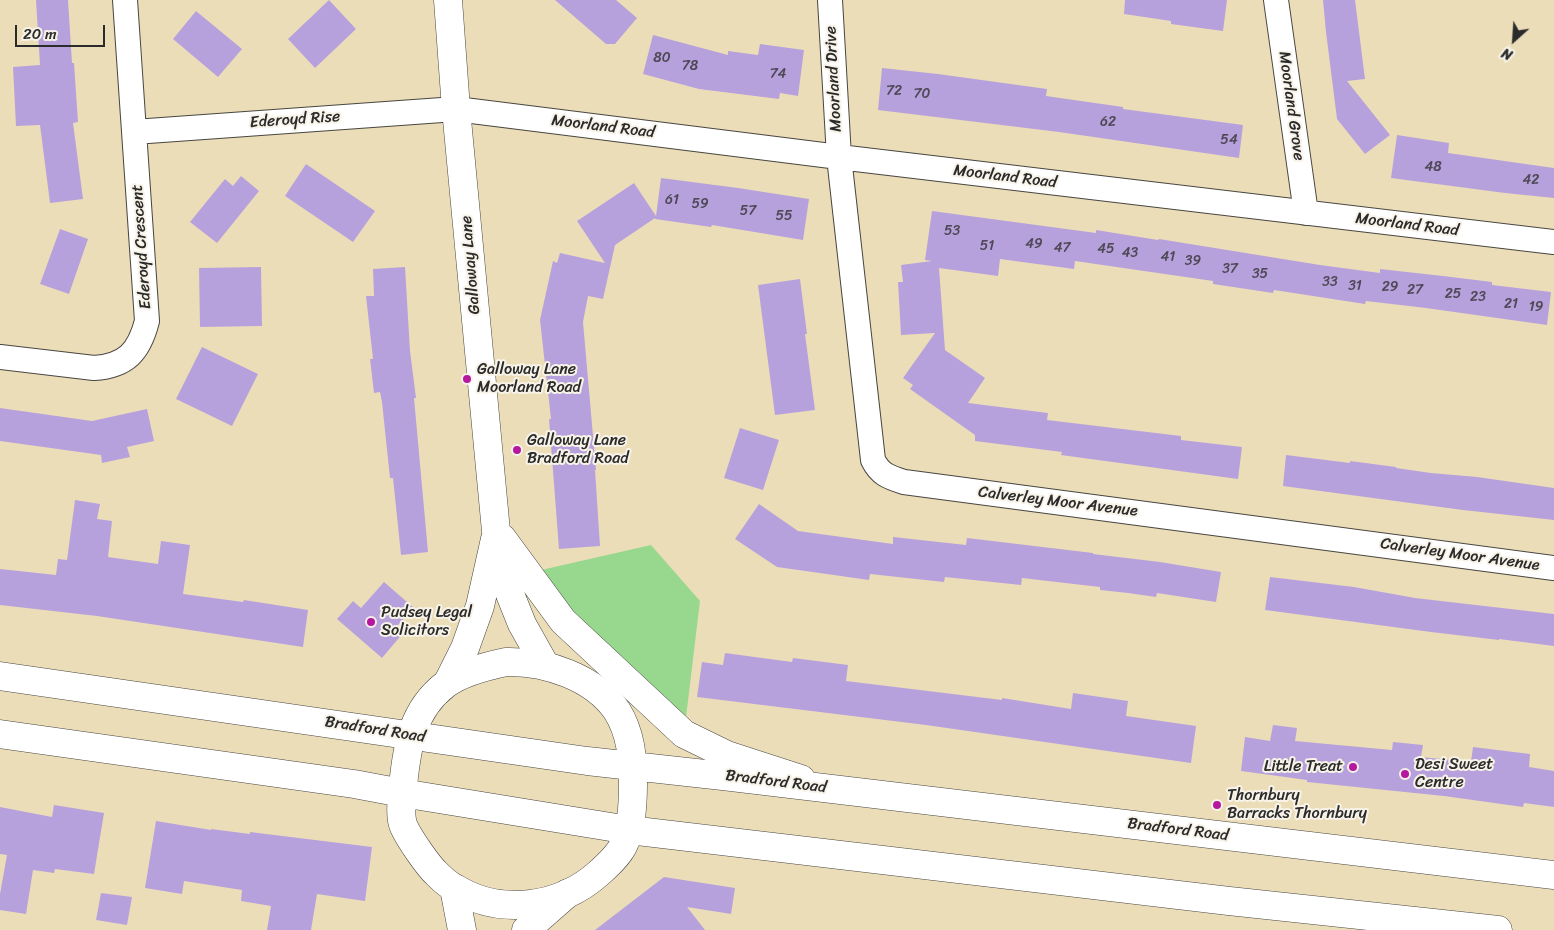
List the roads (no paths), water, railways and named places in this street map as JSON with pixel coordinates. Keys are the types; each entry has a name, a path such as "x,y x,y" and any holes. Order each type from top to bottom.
{"main road":[{"name":"Galloway Lane","path":"448,0 456,109 496,531 510,594 526,633 545,665"},
{"name":"Galloway Lane","path":"448,682 465,648 480,606 496,531"},
{"path":"496,531 563,621 684,734 727,755 834,790"},
{"path":"506,662 545,665 563,671 583,682 601,694 617,710 631,748 633,767 633,792 629,830 624,845 608,865 590,881 568,893 543,902 516,906 472,897 454,888 434,872 404,827 402,793 410,735 420,714 434,695 448,682 486,667 506,662"},
{"name":"Bradford Road","path":"0,676 633,767 1554,875"},
{"path":"0,734 263,770 629,830 1229,901 1498,930"},
{"path":"454,888 462,930"},
{"path":"526,930 568,893"}],"street":[{"name":"Ederoyd Crescent","path":"0,357 107,368 121,363 134,352 142,338 146,321 124,0"},
{"name":"Moorland Drive","path":"830,0 839,158"},
{"name":"Moorland Grove","path":"1276,0 1306,212"},
{"name":"Ederoyd Rise","path":"134,132 456,109"},
{"name":"Moorland Road","path":"456,109 839,158 1554,242"},
{"name":"Calverley Moor Avenue","path":"839,158 872,460 878,470 884,474 904,482 1554,568"}],"place":[{"name":"Galloway Lane Moorland Road","path":"467,379"},
{"name":"Galloway Lane Bradford Road","path":"517,450"},
{"name":"Pudsey Legal Solicitors","path":"371,622"},
{"name":"Little Treat","path":"1353,767"},
{"name":"Desi Sweet Centre","path":"1405,774"},
{"name":"Thornbury Barracks Thornbury","path":"1217,805"}]}
